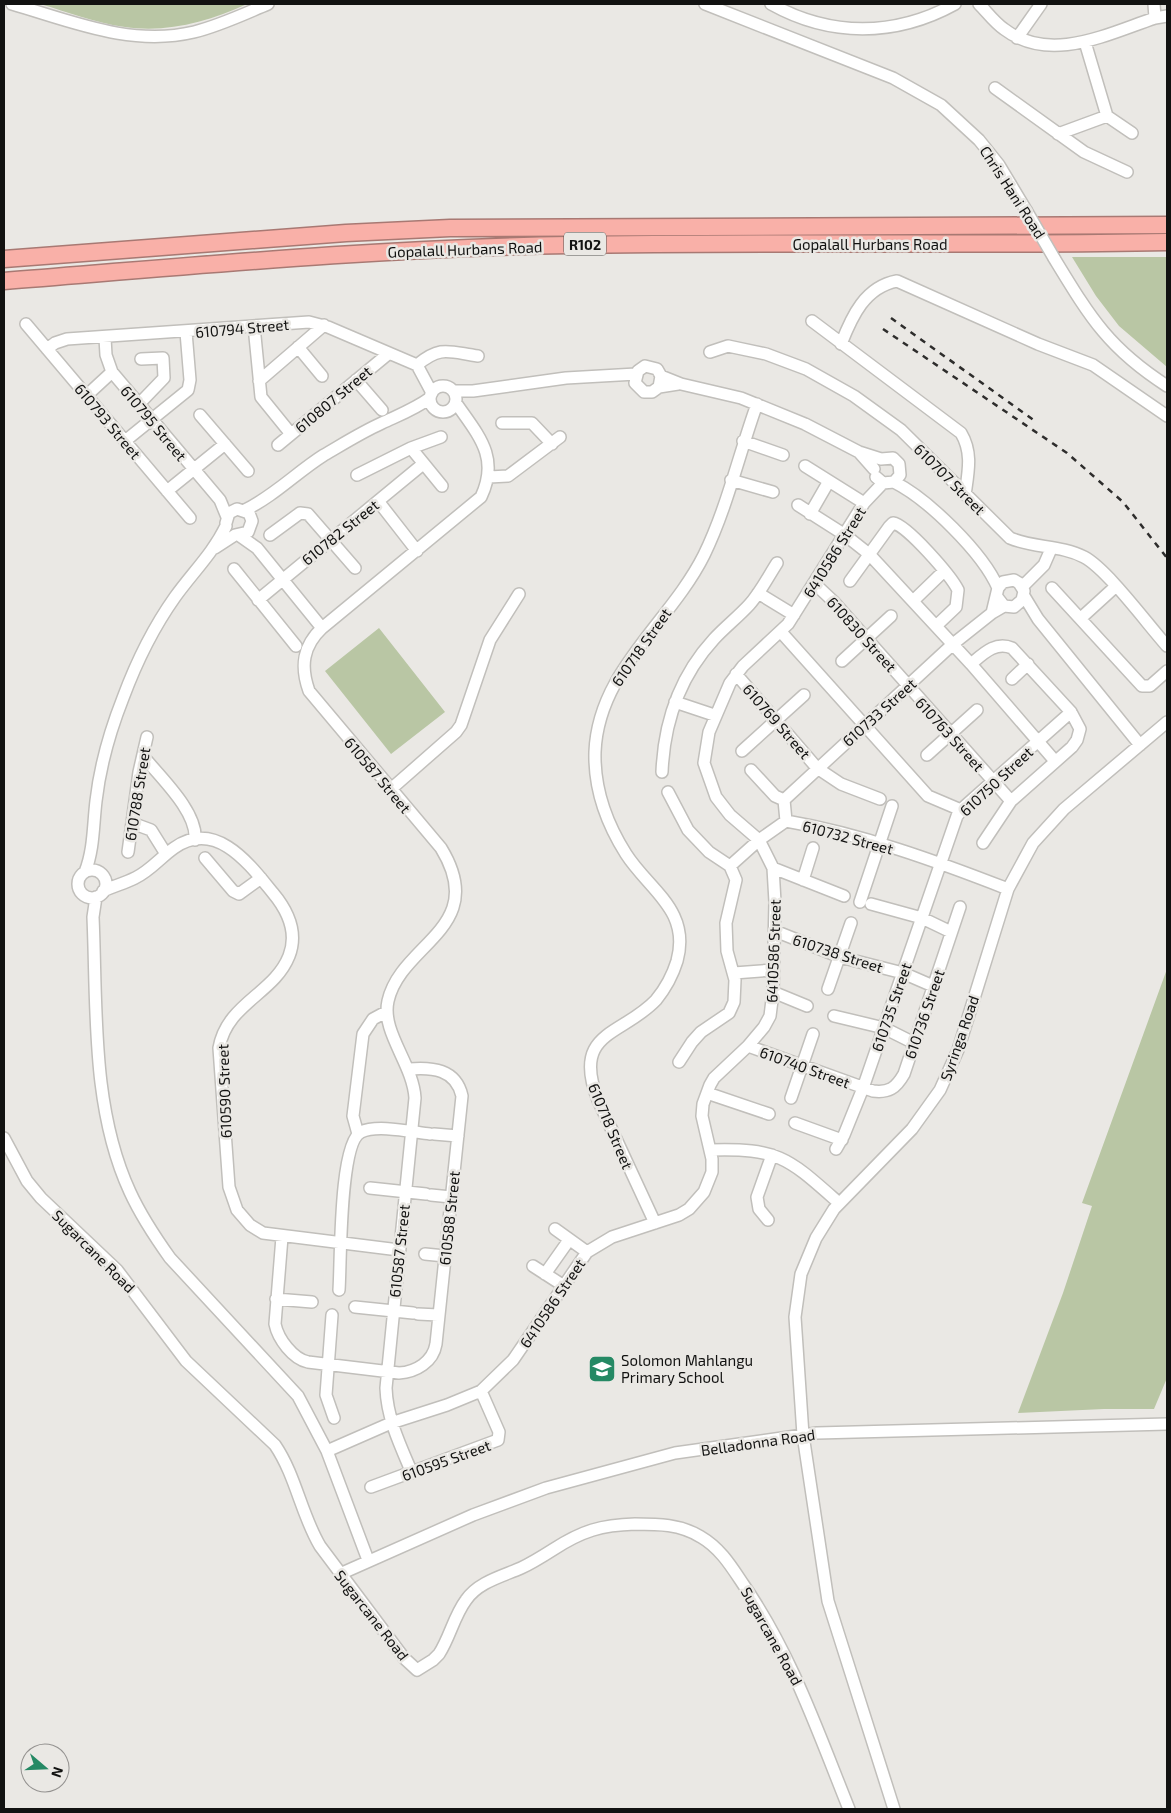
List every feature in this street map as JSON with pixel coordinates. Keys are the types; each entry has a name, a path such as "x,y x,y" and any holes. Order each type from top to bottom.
{"highway":[{"name":"Gopalall Hurbans Road","path":"4,259 346,233 495,227 1021,227 1167,225"},
{"name":"Gopalall Hurbans Road","path":"4,280 367,253 569,244 1046,244 1167,242"},
{"path":"4,251 47,250 67,254"}],"street":[{"path":"12,4 108,32 143,37 193,32 268,4"},
{"name":"Chris Hani Road","path":"705,4 893,78 941,105 979,140 999,165 1054,258 1100,330 1128,359 1167,386"},
{"path":"771,4 816,24 835,28 868,30 913,23 955,4"},
{"path":"979,4 1003,29 1017,38 1030,43 1054,47 1085,42 1155,18 1167,16"},
{"path":"1017,38 1041,4"},
{"path":"1154,4 1155,18"},
{"path":"1085,42 1107,116 1132,132"},
{"path":"995,88 1084,152 1128,172"},
{"path":"1058,134 1107,116"},
{"path":"841,344 848,325 872,292 884,284 897,281 1038,344 1094,365 1167,416"},
{"path":"812,321 961,433 969,454 965,495"},
{"name":"610794 Street","path":"47,349 55,343 67,339 105,338 309,322 324,325 417,365"},
{"name":"610793 Street","path":"26,324 190,518"},
{"path":"259,381 324,325"},
{"path":"254,326 259,391 264,403 292,434"},
{"path":"125,441 188,390 190,380 186,332"},
{"name":"610795 Street","path":"105,338 106,355 112,372 220,500"},
{"name":"610707 Street","path":"710,352 728,346 779,358 828,380 854,396 901,430 1010,538 1083,557 1093,563 1167,646"},
{"path":"298,347 322,376"},
{"path":"434,409 434,392 417,365 431,353 437,351 478,356"},
{"name":"610807 Street","path":"278,445 388,354"},
{"path":"139,404 164,378 163,358 141,359"},
{"path":"635,378 641,368 649,366 656,369 660,381"},
{"path":"86,396 112,372"},
{"path":"415,409 434,409 443,413 454,401 473,391 529,382 615,377 635,378"},
{"path":"635,378 644,392 652,392 660,381"},
{"path":"356,380 382,410"},
{"path":"660,381 681,384 757,404 806,424 859,452 881,458 889,457 896,461 913,492 944,520 989,570 1003,600 1038,619"},
{"path":"93,917 78,883 80,877 85,872 92,853 96,801 102,769 122,700 135,669 161,619 215,548 226,521 241,510 262,502 298,473 330,452 382,423 415,409 434,392 448,388 454,401 486,450 489,477 508,476 556,440 532,423 502,423"},
{"name":"610718 Street","path":"655,1223 598,1100 592,1085 590,1068 596,1048 606,1034 655,1000 663,989 677,961 678,935 675,919 665,899 627,856 610,825 598,785 595,765 597,734 602,713 618,677 703,557 720,516 743,441 757,404"},
{"path":"200,415 248,471"},
{"path":"357,475 411,448 441,437"},
{"path":"743,441 784,454"},
{"path":"167,491 225,444"},
{"path":"411,448 442,486"},
{"path":"859,452 882,478 913,492"},
{"path":"881,458 882,478"},
{"name":"610782 Street","path":"258,600 423,464"},
{"path":"805,466 830,481 868,499"},
{"path":"882,478 901,472"},
{"name":"610587 Street","path":"412,1473 391,1422 386,1403 393,1311 415,1091 409,1069 392,1033 386,1012 392,988 399,975 438,935 448,919 454,900 455,881 450,862 441,848 309,691 304,679 305,654 308,644 322,628 473,505 480,497 489,477"},
{"name":"6410586 Street","path":"327,1451 391,1422 447,1405 481,1391 512,1360 587,1252 612,1237 655,1223 689,1209 704,1192 712,1172 710,1150 702,1116 707,1093 714,1078 759,1035 770,1016 773,992 775,882 773,868 759,840 720,804 711,786 704,763 705,751 714,715 736,674 781,632 794,615 882,478"},
{"path":"731,480 773,492"},
{"path":"810,514 830,481"},
{"path":"220,500 241,510 251,525 257,548"},
{"path":"220,500 226,521 237,536 257,548 322,628"},
{"path":"378,501 417,550"},
{"path":"215,548 237,536 251,525 262,502"},
{"path":"798,505 845,535 869,554 971,664 1055,761"},
{"path":"270,535 304,512 312,517 332,538 356,568"},
{"path":"850,581 889,527 895,523 912,536 956,585 959,595 952,612 936,626"},
{"path":"1003,600 1017,586 1044,565 1052,549"},
{"path":"662,772 665,738 675,702 688,674 714,639 750,604 777,564"},
{"path":"234,569 296,646"},
{"path":"989,570 1017,586 1038,619 1140,745"},
{"path":"913,601 944,571"},
{"name":"610830 Street","path":"815,584 833,600 907,686"},
{"path":"1003,600 1017,586"},
{"path":"1081,618 1115,586"},
{"path":"1052,588 1143,687 1150,686 1167,671"},
{"path":"758,593 794,615"},
{"path":"391,789 456,732 461,724 490,640 519,594"},
{"name":"610733 Street","path":"784,800 953,644 992,613 1003,600"},
{"path":"842,661 891,616"},
{"path":"781,632 928,796 962,810"},
{"path":"971,664 990,649 999,645 1012,648 1071,712 1079,724 1079,734 1072,746 1011,801 983,843"},
{"path":"1012,679 1028,664"},
{"name":"610769 Street","path":"736,674 818,768 840,784 880,798"},
{"name":"610763 Street","path":"907,686 1011,801"},
{"path":"742,751 804,695"},
{"path":"675,702 714,715"},
{"path":"926,755 977,710"},
{"name":"610750 Street","path":"941,863 954,824 962,810 1071,712"},
{"name":"Syringa Road","path":"894,1809 828,1601 803,1435 795,1317 797,1295 807,1256 825,1222 839,1203 912,1129 940,1090 958,1050 1008,889 1023,860 1047,827 1167,722"},
{"name":"610788 Street","path":"128,852 147,737"},
{"path":"143,756 189,814 196,830 195,840"},
{"path":"751,770 775,796 784,800 786,821"},
{"path":"668,792 680,818 693,836 709,852 730,866 734,874 736,886 728,909 726,939 734,973 736,994 732,1008 701,1032 679,1062"},
{"path":"892,806 865,903 922,918 951,932"},
{"name":"610732 Street","path":"730,866 759,840 786,821 825,828 880,844 941,863 1008,889"},
{"path":"132,823 151,830 166,854"},
{"name":"610590 Street","path":"100,894 145,872 176,846 195,840 212,840 231,848 261,878 286,910 291,925 291,947 286,961 277,974 230,1019 223,1032 219,1057 232,1199 237,1210 250,1225 263,1234 400,1250"},
{"path":"803,880 813,848"},
{"path":"92,853 100,875 100,894 93,917 98,1043 104,1100 111,1137 130,1192 153,1234 170,1258 298,1396 327,1451 368,1560"},
{"path":"205,858 233,891 239,894 261,878"},
{"name":"610735 Street","path":"795,1124 839,1144 863,1088 941,863"},
{"path":"773,868 844,896"},
{"path":"85,872 124,882"},
{"path":"84,895 100,894"},
{"name":"610736 Street","path":"863,1088 884,1092 893,1088 904,1074 960,906"},
{"path":"828,989 851,924"},
{"name":"610738 Street","path":"774,931 840,957 903,973 933,986"},
{"path":"734,973 773,970"},
{"path":"773,992 808,1006"},
{"path":"339,1290 342,1243 340,1232 349,1151 358,1134 353,1116 363,1034 373,1018 386,1012"},
{"path":"834,1016 884,1028 914,1043"},
{"path":"790,1098 813,1034"},
{"name":"610740 Street","path":"748,1046 863,1088"},
{"name":"610588 Street","path":"282,1237 276,1299 276,1329 294,1354 303,1361 399,1373 414,1371 428,1360 435,1350 462,1096 452,1078 438,1069 409,1069"},
{"path":"707,1093 770,1114"},
{"path":"358,1134 377,1129 458,1136"},
{"name":"Sugarcane Road","path":"4,1138 27,1181 40,1198 117,1270 148,1307 173,1347 186,1361 275,1445 283,1457 293,1481 308,1527 340,1574 404,1658 417,1670 434,1660 439,1654 460,1609 472,1592 533,1562 577,1534 602,1527 625,1525 663,1524 688,1531 712,1545 724,1557 756,1603 782,1648 805,1698 849,1809"},
{"path":"710,1150 744,1149 772,1155 798,1167 839,1203"},
{"path":"768,1220 759,1209 757,1197 772,1155"},
{"path":"370,1188 406,1191"},
{"name":"610587 Street","path":"406,1191 451,1197"},
{"path":"555,1229 587,1252"},
{"path":"545,1274 569,1240"},
{"path":"425,1254 445,1256"},
{"path":"533,1266 564,1286"},
{"path":"276,1299 312,1302"},
{"path":"355,1307 393,1311"},
{"name":"610587 Street","path":"393,1311 438,1316"},
{"path":"332,1315 326,1395 334,1418"},
{"name":"610595 Street","path":"371,1487 498,1440 500,1432 481,1391"},
{"name":"Belladonna Road","path":"340,1574 368,1560 482,1512 597,1473 675,1454 803,1435 1167,1424"}],"green space":[{"path":"40,4 247,4 202,21 172,27 141,28 103,23"},
{"path":"1072,257 1167,257 1167,367 1119,326 1096,296"},
{"path":"379,628 445,712 391,754 325,671"},
{"path":"1167,969 1167,1378 1154,1409 1018,1413 1063,1293 1092,1206 1082,1203"}],"railway":[{"path":"891,318 1035,421"},
{"path":"883,329 1067,453 1123,502 1167,558"}],"place":[{"name":"Solomon Mahlangu Primary School","path":"602,1369"}]}
